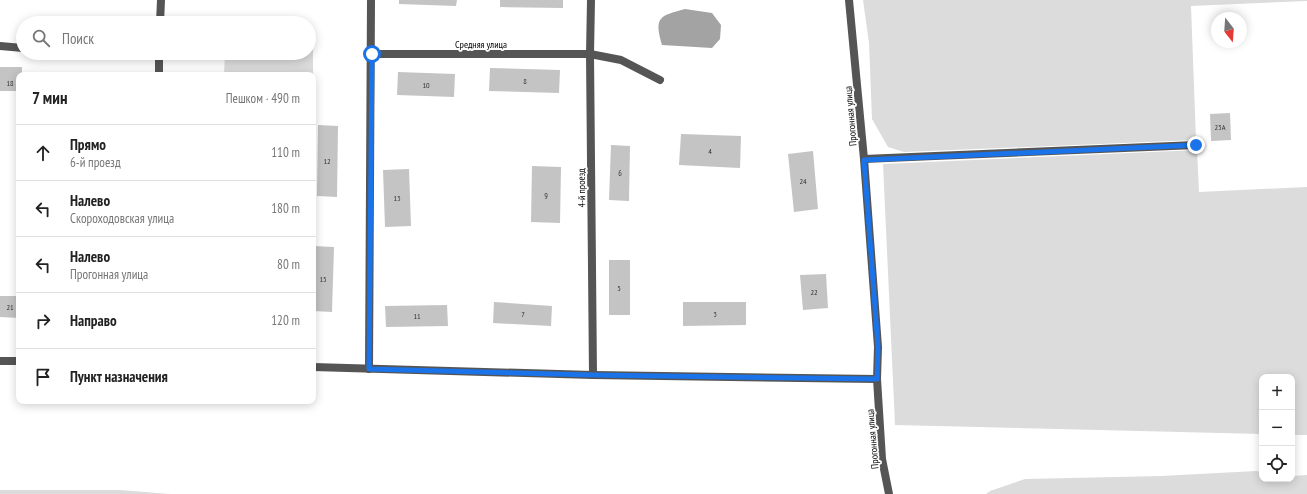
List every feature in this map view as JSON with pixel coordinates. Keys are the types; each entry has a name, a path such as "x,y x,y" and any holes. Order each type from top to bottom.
{"street":[{"path":"160,16 161,0"},
{"path":"369,369 372,54 371,0"},
{"name":"4-й проезд","path":"591,0 590,54 593,375"},
{"name":"Прогонная улица","path":"849,0 864,160 878,347 877,379 882,459 889,494"},
{"path":"0,46 16,47"},
{"name":"Средняя улица","path":"372,54 590,54 621,60 660,80"},
{"path":"159,60 159,72"},
{"path":"864,160 1196,145"},
{"path":"0,360 16,361"},
{"path":"316,367 593,375 877,379"}],"shaded area":[{"path":"863,0 1307,1 1191,6 1196,140 904,152 888,147 872,119 869,43"},
{"path":"685,9 712,13 721,25 720,39 712,48 662,45 659,29 661,19 664,16"},
{"path":"225,60 313,60 313,72 224,72"},
{"path":"1197,150 1199,192 1307,187 1307,435 1295,435 1295,374 1259,374 1259,434 895,425 883,164"},
{"path":"1256,471 1259,472 1259,482 1295,482 1295,476 1307,475 1307,494 986,494 990,491 1025,479 1161,476"},
{"path":"0,490 120,490 170,494 0,494"}],"building":[{"path":"399,0 457,0 456,6 399,4"},
{"path":"500,0 563,0 563,8 500,7"},
{"path":"0,67 22,67 22,72 16,72 16,91 0,91"},
{"path":"490,68 560,70 559,93 489,91"},
{"path":"398,72 455,74 454,97 397,95"},
{"path":"1230,113 1231,140 1211,141 1210,114"},
{"path":"318,125 338,126 337,197 317,196"},
{"path":"681,134 741,136 740,168 679,165"},
{"path":"611,145 630,146 629,201 609,200"},
{"path":"813,151 818,209 794,212 788,154"},
{"path":"532,166 561,167 560,223 531,222"},
{"path":"409,169 411,226 385,227 383,170"},
{"path":"316,246 334,247 332,312 316,311"},
{"path":"609,260 630,260 630,315 609,315"},
{"path":"826,274 828,308 803,310 800,275"},
{"path":"0,296 16,296 16,318 0,317"},
{"path":"494,302 552,306 551,326 493,323"},
{"path":"683,302 746,302 746,325 683,326"},
{"path":"447,305 448,326 386,327 385,306"}],"route":[{"path":"372,54 369,369 593,375 877,379 878,347 864,160 1196,145"}]}
